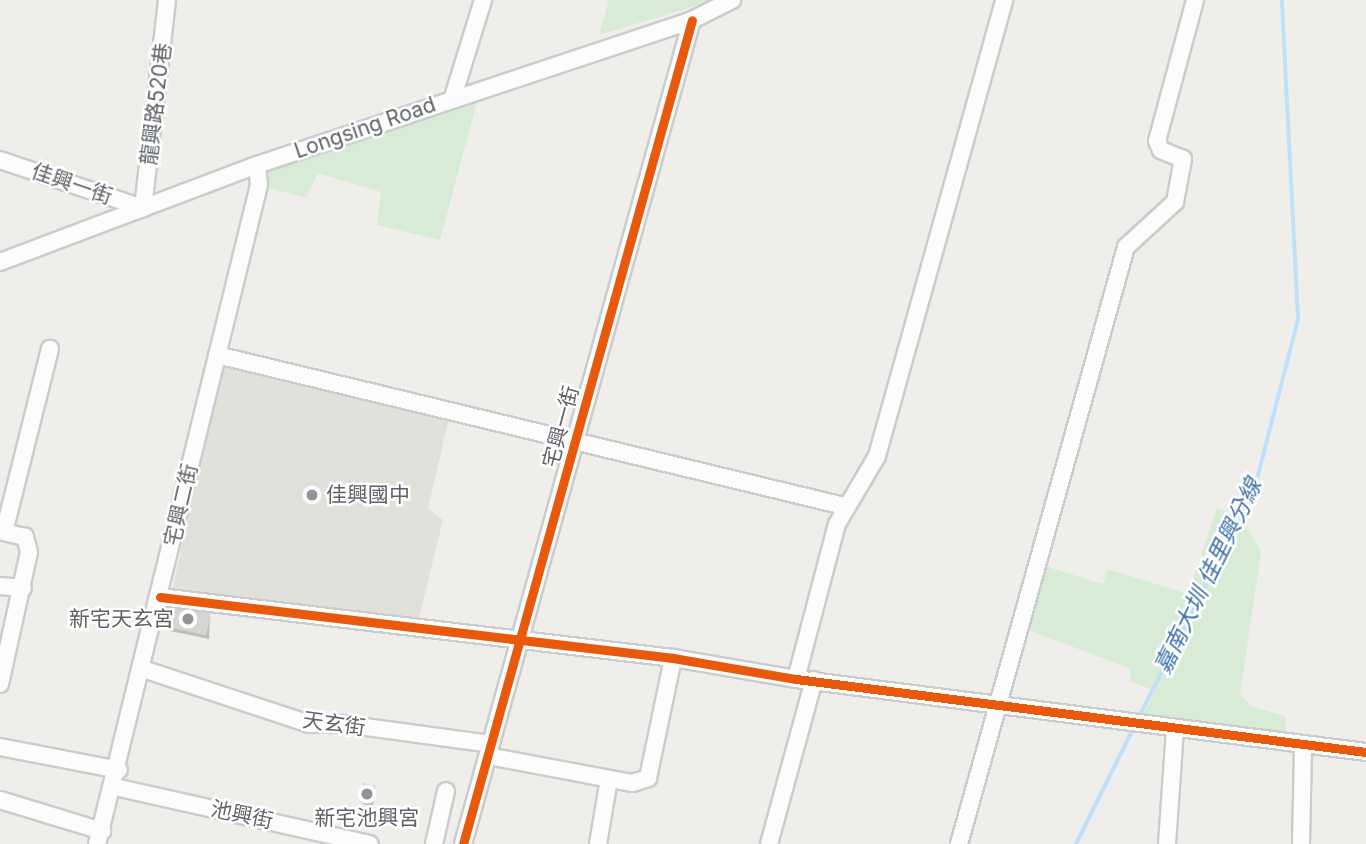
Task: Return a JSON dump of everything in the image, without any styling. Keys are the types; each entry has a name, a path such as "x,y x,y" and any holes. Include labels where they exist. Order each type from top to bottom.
{"street":[{"name":"龍興路520巷","path":"143,208 167,0"},
{"path":"453,97 483,0"},
{"name":"Longsing Road","path":"0,262 257,165 453,97 692,19 732,0"},
{"path":"796,679 844,506 877,456 1004,0"},
{"path":"959,844 1126,247 1175,202 1183,159 1161,150 1157,141 1195,0"},
{"name":"宅興一街","path":"463,844 692,19"},
{"name":"佳興一街","path":"0,160 143,208"},
{"name":"宅興二街","path":"99,838 115,787 216,355 259,185 257,165"},
{"path":"0,684 29,552 25,537 4,532 50,349"},
{"path":"216,355 844,506"},
{"path":"0,586 23,588"},
{"path":"160,597 673,658 796,679 1366,752"},
{"name":"天玄街","path":"143,669 309,724 343,724 489,750 632,783 648,778 673,658"},
{"path":"769,844 814,680"},
{"path":"1167,844 1175,729"},
{"path":"1301,844 1303,745"},
{"path":"0,747 119,770"},
{"path":"598,844 609,779"},
{"name":"池興街","path":"115,787 370,844"},
{"path":"434,844 446,791"},
{"path":"0,800 99,838"}],"shaded area":[{"name":"佳興國中","path":"221,364 449,418 428,508 443,520 419,618 172,592"}],"green space":[{"path":"609,0 714,0 599,35"},
{"path":"478,98 440,240 377,225 381,192 318,173 306,198 262,186 263,174"},
{"path":"1217,508 1242,517 1261,552 1240,694 1251,706 1285,716 1287,738 1141,720 1155,691 1130,681 1131,669 1021,627 1038,564 1103,584 1108,569 1188,594"}],"building":[{"name":"新宅天玄宮","path":"170,603 211,612 206,635 165,626"},
{"name":"新宅池興宮","path":"363,783 376,786 372,803 359,801"}],"waterway":[{"name":"嘉南大圳 佳里興分線","path":"1139,717 1255,487 1298,319 1282,0"},
{"name":"嘉南大圳 佳里興分線","path":"1076,844 1134,727"}],"cycle path":[{"path":"463,844 692,20"},
{"path":"160,597 673,658 796,679 1366,752"}],"place":[{"name":"佳興國中","path":"312,495"},
{"name":"新宅天玄宮","path":"188,619"},
{"name":"新宅池興宮","path":"367,794"}]}
